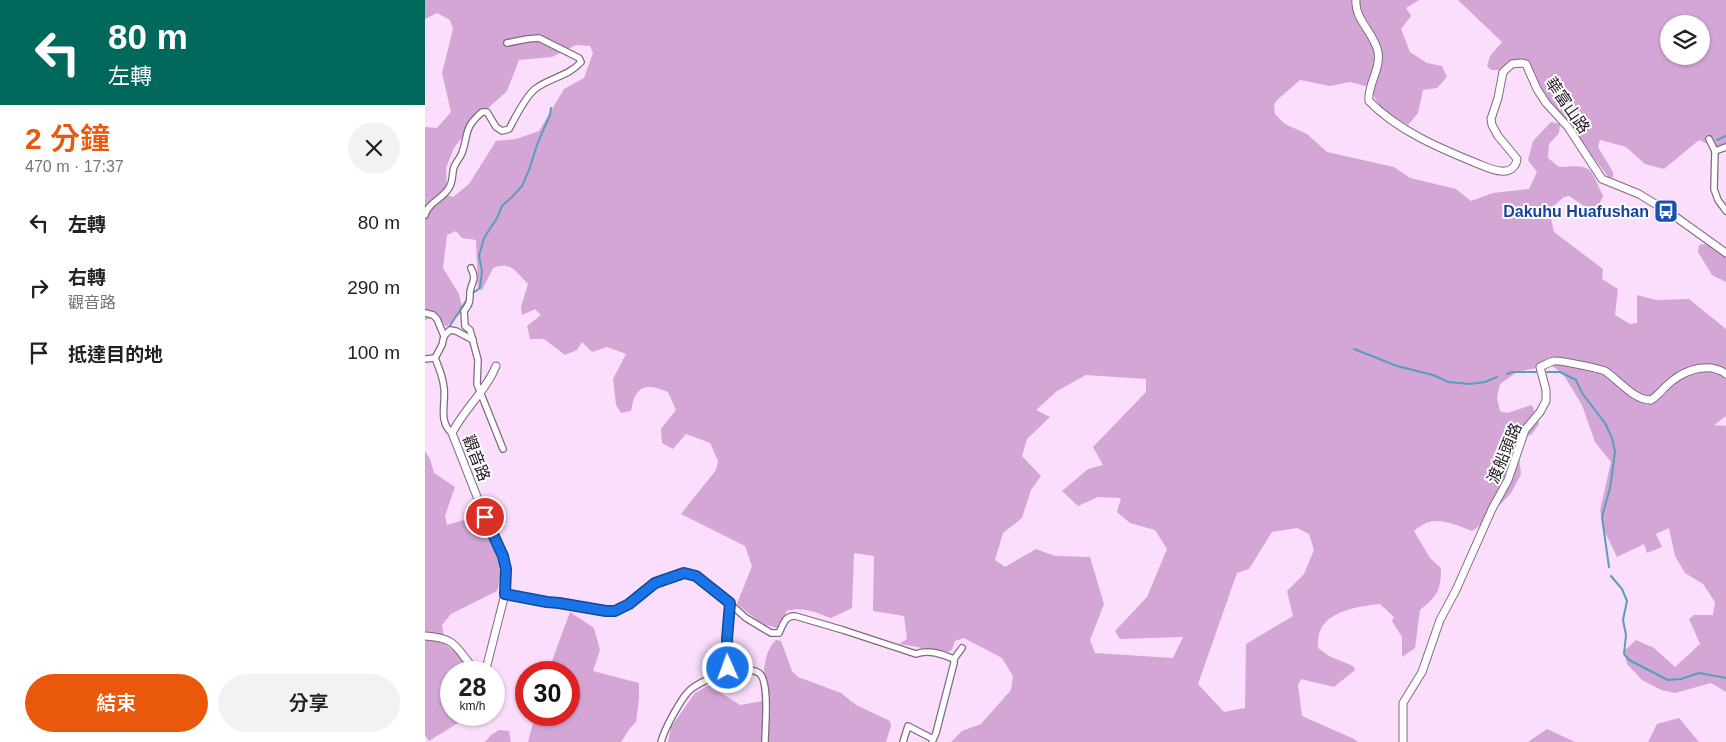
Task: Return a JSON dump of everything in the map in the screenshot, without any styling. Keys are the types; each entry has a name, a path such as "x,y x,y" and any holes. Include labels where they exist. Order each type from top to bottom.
{"street":[{"name":"華富山路","path":"1355,0 1357,10 1378,52 1378,65 1368,94 1369,102 1388,118 1455,154 1491,169 1502,172 1513,168 1517,159 1498,136 1491,120 1503,72 1513,64 1526,64 1537,89 1546,103 1568,127 1603,179 1639,194 1725,250"},
{"path":"425,215 430,204 445,195 451,184 454,168 462,154 466,132 482,112 487,112 496,127 502,131 509,128 532,91 577,67 581,62 579,58 539,38 507,43"},
{"path":"1709,140 1715,151 1714,190 1726,211"},
{"path":"1715,151 1726,147"},
{"path":"471,268 475,280 471,290 471,303 464,311 465,326 470,330 473,340 477,360 477,384 503,449"},
{"path":"425,313 433,315 437,319 444,336 443,345 435,358"},
{"path":"444,336 450,330 473,340"},
{"path":"425,359 435,358"},
{"path":"435,358 445,389 443,415 452,433"},
{"name":"渡船頭路","path":"1403,742 1403,703 1423,672 1441,620 1508,480 1525,430 1540,412 1546,401 1546,390 1540,367 1556,360 1603,370 1626,388 1647,400 1651,400 1672,381 1699,368 1712,367 1726,374"},
{"name":"觀音路","path":"425,636 447,639 455,644 475,670 481,672 486,670 505,594 506,569 503,556 485,517 452,433 457,423 493,374 496,366"},
{"path":"505,594 615,611 629,604 655,583 684,573 696,576 746,618 771,632 779,633 787,618 795,616 915,654 923,651 946,655 954,659"},
{"path":"728,668 727,639 730,603"},
{"path":"903,742 908,726 933,741 954,659 962,648"},
{"path":"661,742 663,732 689,691 728,668 758,672 763,678 765,686 765,742"}],"shaded area":[{"path":"425,0 1419,0 1406,8 1411,16 1401,29 1410,52 1427,63 1442,66 1447,77 1437,88 1423,90 1418,113 1408,125 1381,109 1369,87 1350,82 1330,86 1300,80 1277,100 1274,105 1275,114 1285,124 1307,134 1327,152 1394,167 1410,178 1456,189 1471,201 1493,193 1529,189 1537,172 1528,160 1533,141 1551,122 1560,124 1559,133 1549,144 1548,158 1559,167 1578,166 1589,170 1603,196 1599,205 1590,210 1569,196 1564,197 1549,210 1554,232 1603,269 1602,279 1618,289 1615,315 1630,324 1637,323 1637,295 1656,300 1689,299 1726,329 1726,416 1714,425 1726,426 1726,692 1711,683 1675,693 1661,690 1642,680 1627,664 1625,650 1636,640 1654,648 1675,667 1700,644 1689,619 1694,615 1713,615 1715,602 1703,584 1685,573 1675,556 1669,528 1656,534 1662,547 1647,553 1644,544 1617,557 1604,530 1600,510 1611,462 1595,442 1582,405 1563,374 1551,365 1517,372 1500,384 1497,398 1500,411 1507,413 1532,405 1539,424 1531,435 1524,437 1518,449 1521,474 1511,493 1483,523 1472,531 1442,521 1435,521 1428,522 1414,531 1430,558 1441,568 1437,592 1420,610 1415,648 1402,657 1402,637 1392,621 1394,617 1380,604 1339,613 1331,617 1321,629 1318,648 1329,656 1353,666 1355,670 1334,687 1301,679 1298,685 1302,716 1358,742 951,742 962,731 981,724 1011,690 1013,676 1002,658 964,638 955,641 952,650 947,652 899,644 907,639 904,616 873,611 874,556 854,553 852,608 831,618 803,609 786,611 784,630 762,624 737,604 752,566 745,546 681,514 716,470 718,461 710,443 686,434 673,449 662,443 661,429 676,410 668,392 653,387 642,388 635,396 631,411 621,413 616,405 613,379 626,354 607,347 592,352 582,342 577,350 565,355 544,339 530,339 527,326 541,315 535,309 522,315 521,307 528,284 513,269 499,266 493,268 482,290 478,288 476,240 462,238 456,231 447,235 443,268 459,294 463,311 446,327 438,316 425,320 425,127 437,128 451,112 442,73 453,29 450,20 437,13 425,19","holes":["576,45 590,46 593,53 584,78 564,89 539,131 516,139 496,141 469,184 453,197 447,195 446,168 454,148 476,119 507,91 519,60 552,57","1086,375 1146,379 1146,392 1093,447 1103,465 1088,469 1062,491 1078,506 1098,497 1121,498 1117,512 1130,523 1155,530 1167,549 1147,597 1115,631 1120,639 1183,637 1173,658 1095,653 1090,640 1104,604 1090,557 1055,556 1036,549 1005,567 995,560 1003,533 1022,518 1031,490 1041,476 1022,456 1027,439 1050,417 1036,410 1057,391","1297,528 1309,534 1314,550 1304,574 1287,591 1293,616 1246,644 1245,708 1224,712 1198,684 1237,573 1249,569 1272,532"]},
{"path":"1458,0 1726,0 1726,150 1717,152 1710,145 1699,140 1664,169 1645,164 1626,147 1600,140 1598,147 1613,172 1613,177 1609,178 1561,114 1543,99 1533,69 1526,62 1501,70 1491,70 1487,66 1490,56 1502,42"},
{"path":"1705,244 1726,254 1726,282 1712,275 1698,252 1699,245"},
{"path":"425,451 430,459 434,473 455,487 445,516 447,525 477,516 484,520 497,555 500,573 497,591 451,614 442,625 445,645 470,661 440,661 440,726 453,726 429,741 425,735"},
{"path":"570,612 594,628 600,650 593,671 639,683 636,722 621,742 528,742 532,726 580,726 580,661 552,661"},
{"path":"776,640 781,641 792,671 798,677 841,693 856,705 890,721 891,726 886,742 668,742 671,727 695,693 709,685 740,705 763,701 766,660 771,646"},
{"path":"1679,718 1699,742 1648,742 1657,724"},
{"path":"1547,729 1575,742 1528,742"},
{"path":"499,730 509,731 511,742 485,742 491,735"}],"waterway":[{"path":"473,293 480,288 482,271 479,256 484,238 497,218 502,206 522,186 550,115 551,108"},
{"path":"1717,140 1726,136"},
{"path":"449,327 468,298"},
{"path":"1354,349 1397,366 1433,375 1448,382 1470,384 1485,382 1497,377"},
{"path":"1507,374 1513,372 1536,372"},
{"path":"1547,372 1560,372 1576,380 1582,393 1605,423 1612,438 1615,452 1610,488 1602,517 1609,567"},
{"path":"1611,576 1622,589 1627,601 1623,620 1626,635 1624,654 1629,660 1668,680 1681,679 1699,673 1726,678"}],"place":[{"name":"Dakuhu Huafushan","path":"1666,211"}],"route":[{"path":"485,517 503,556 506,569 505,594 615,611 629,604 655,583 684,573 691,573 696,576 730,603 727,639 728,668"}]}
